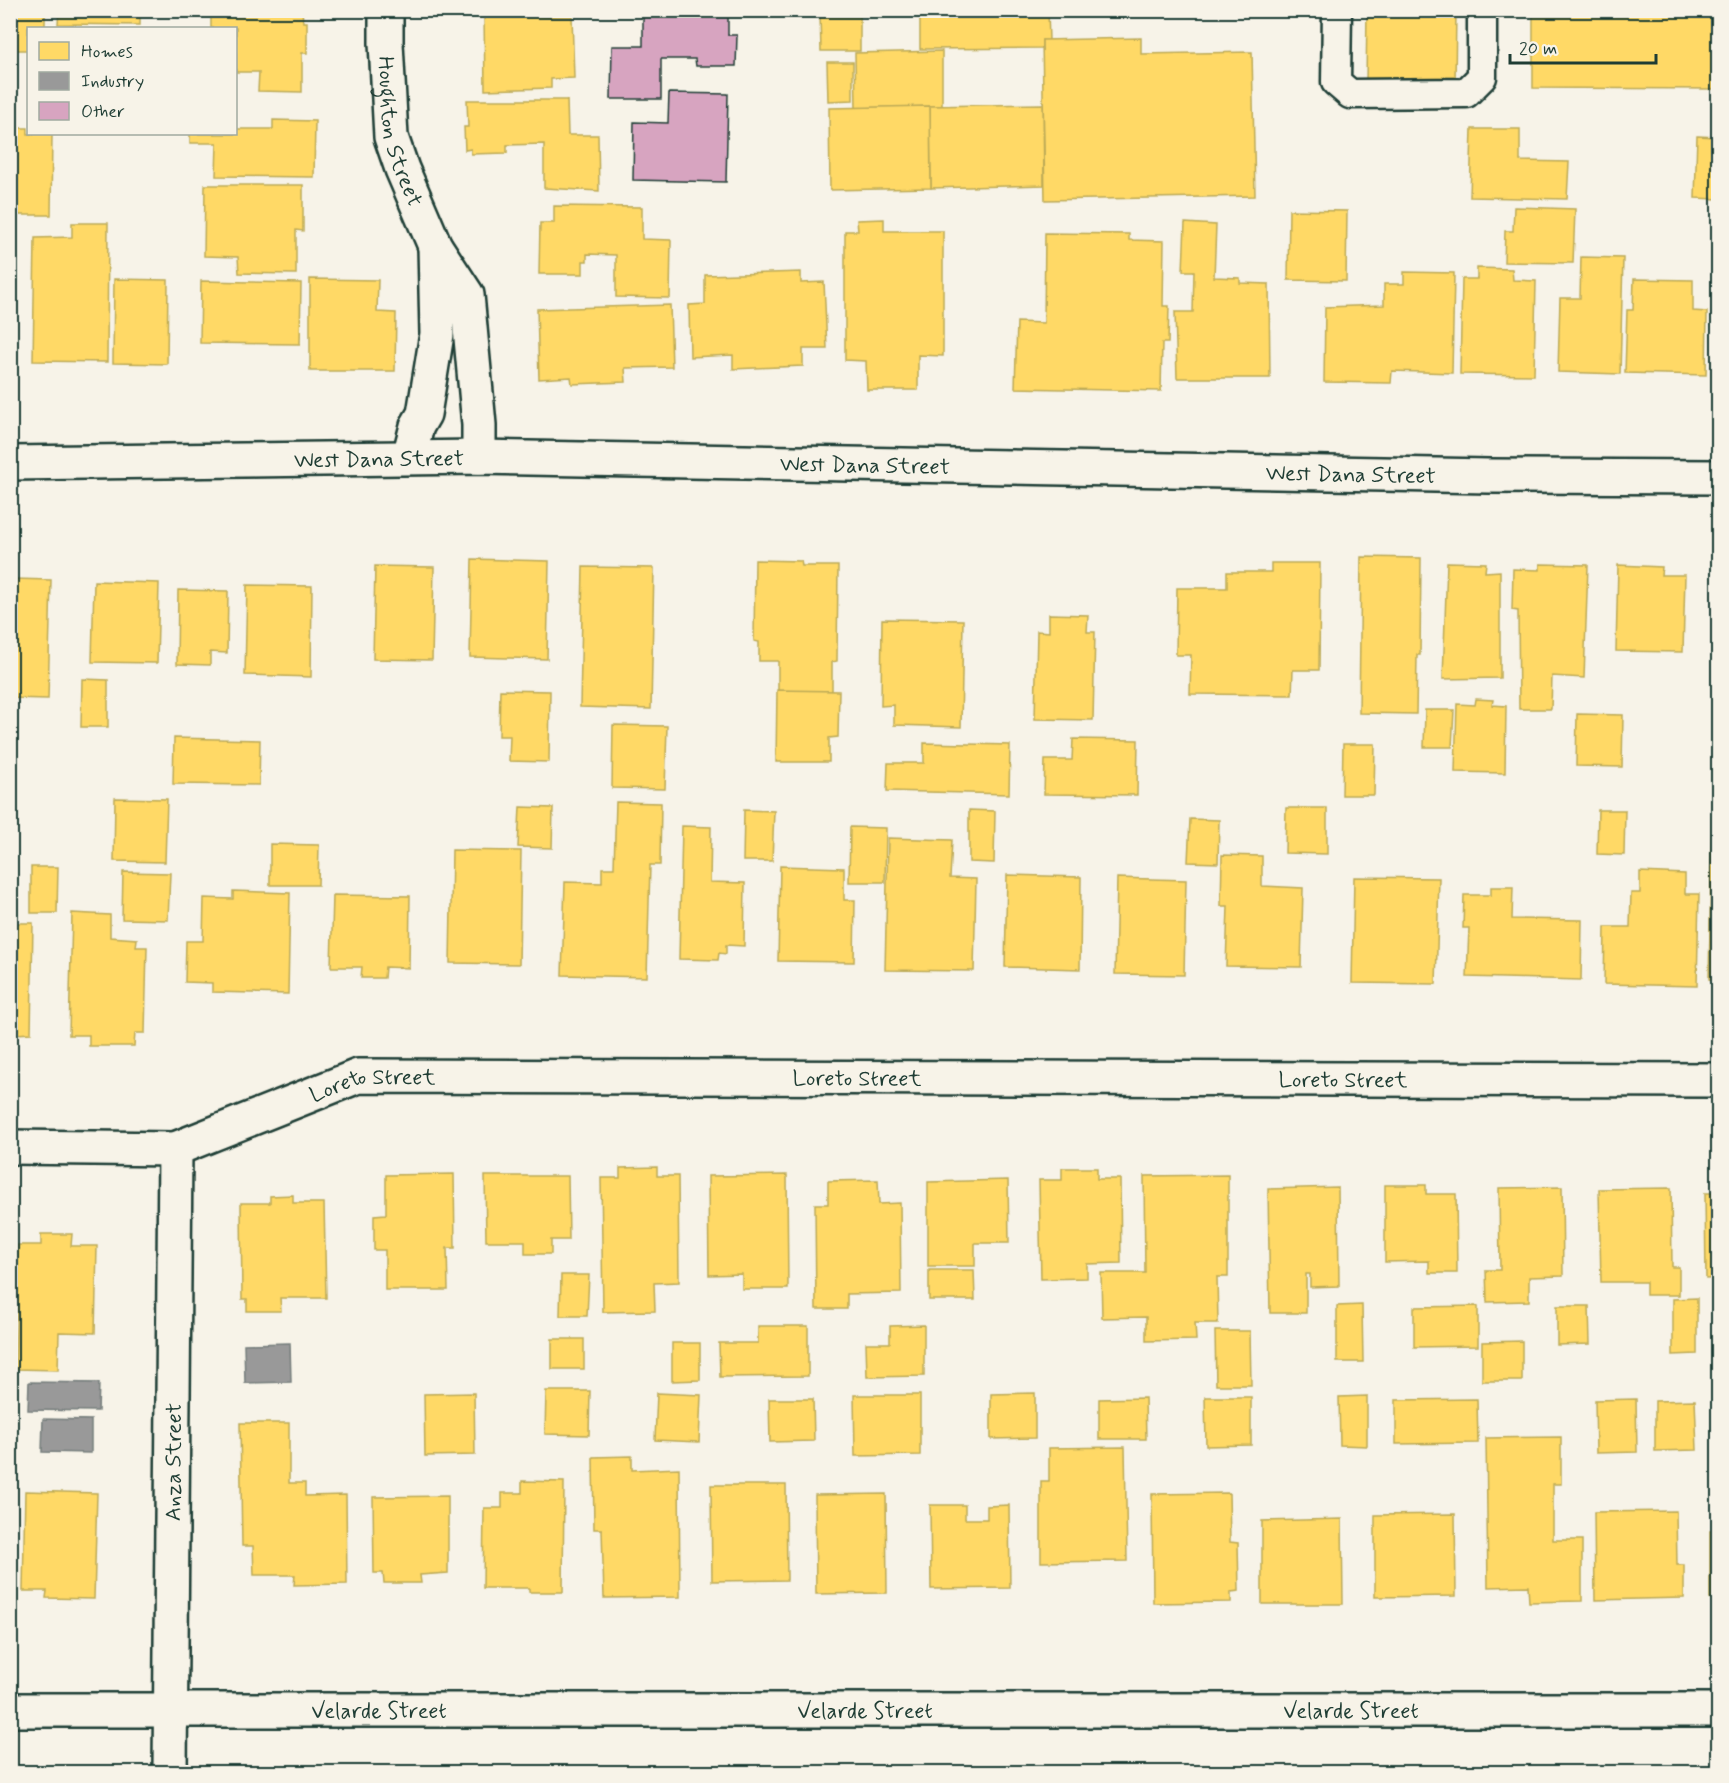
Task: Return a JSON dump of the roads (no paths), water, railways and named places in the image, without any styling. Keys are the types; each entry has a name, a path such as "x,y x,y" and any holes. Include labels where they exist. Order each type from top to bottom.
{"street":[{"name":"Houghton Street","path":"386,10 392,137 402,169 435,246 467,296 479,425 479,457"},
{"name":"Houghton Street","path":"409,458 417,426 424,414 437,334 435,246"},
{"name":"West Dana Street","path":"10,463 479,457 1477,476 1719,477"},
{"name":"Loreto Street","path":"10,1147 175,1149 358,1076 1719,1080"},
{"name":"Anza Street","path":"171,1773 175,1149"},
{"name":"Velarde Street","path":"10,1710 1719,1710"}],"lane":[{"path":"1337,10 1336,82 1350,94 1466,93 1482,77 1482,10"}]}
